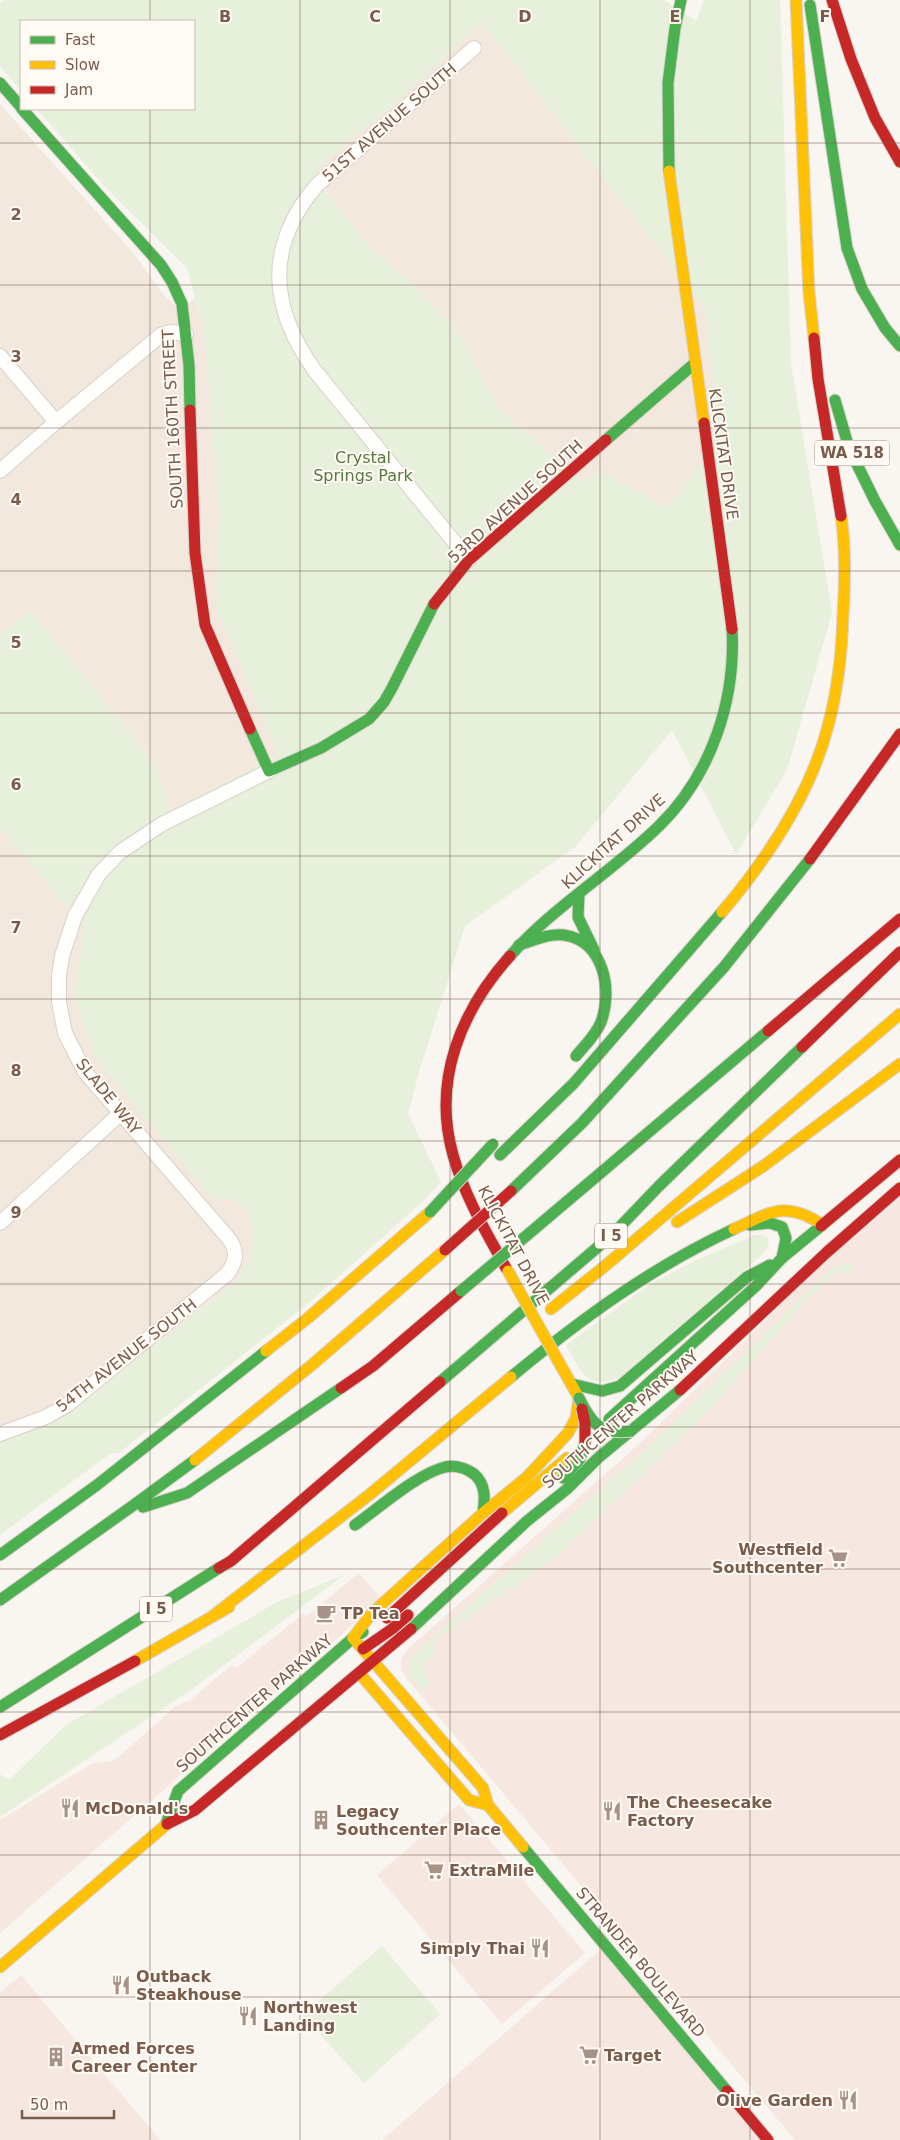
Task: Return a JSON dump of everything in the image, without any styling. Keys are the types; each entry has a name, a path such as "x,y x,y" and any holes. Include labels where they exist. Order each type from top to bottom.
{"main road":[{"name":"KLICKITAT DRIVE","path":"631,1431 618,1433 597,1428 589,1417 483,1228 453,1155 447,1108 452,1061 463,1023 483,987 496,969 519,945 665,820 678,804 707,758 726,705 732,668 732,626 672,203 667,139 670,67 681,0"},
{"name":"WA 518","path":"796,0 809,293 830,386 849,448 900,546"},
{"path":"810,0 847,248 862,289 885,328 900,346"},
{"path":"832,0 851,59 875,118 900,162"},
{"name":"SOUTH 160TH STREET","path":"0,83 20,106"},
{"name":"SOUTH 160TH STREET","path":"24,110 169,276 182,304 189,365 194,552 205,625 269,771"},
{"path":"0,1555 98,1485 308,1318 430,1212 472,1182 574,1082 700,940 746,884 782,829 812,773 825,736 841,662 845,584 843,528 818,379 809,293"},
{"name":"53RD AVENUE SOUTH","path":"269,771 321,748 370,719 384,702 392,688 434,604 469,560 695,363"},
{"path":"0,1600 124,1514 214,1445 356,1329 511,1191 582,1123 724,967 801,872 900,734"},
{"path":"571,1061 596,1033 605,1010 606,983 604,970 578,922 576,904 579,894"},
{"path":"124,1514 187,1493 373,1366 900,919"},
{"path":"519,945 549,936 567,936 584,942 596,954"},
{"name":"I 5","path":"0,1707 231,1560 304,1499 613,1234 659,1186 900,952"},
{"name":"I 5","path":"527,1328 605,1266 900,1014"},
{"path":"815,1128 900,1060"},
{"path":"605,1266 762,1167 900,1064"},
{"path":"430,1212 497,1141"},
{"name":"SOUTHCENTER PARKWAY","path":"610,1419 756,1286 782,1258 900,1160"},
{"name":"SOUTHCENTER PARKWAY","path":"0,1967 166,1824 195,1810 360,1674 527,1521 682,1388 826,1253 900,1188"},
{"path":"214,1615 384,1482 576,1323 674,1257 702,1242 743,1226 768,1213 790,1210 800,1212 823,1225"},
{"path":"572,1384 599,1392 612,1390 620,1386 747,1277 782,1258 788,1236 780,1226 768,1222 743,1226"},
{"name":"I 5","path":"304,1499 458,1382"},
{"path":"579,1398 585,1423 587,1470"},
{"path":"353,1638 372,1613 483,1512 527,1477 568,1433 576,1418 579,1398"},
{"path":"429,1596 567,1474 580,1459 585,1443"},
{"name":"SOUTHCENTER PARKWAY","path":"360,1674 363,1649 382,1622 507,1508 567,1458"},
{"path":"344,1532 443,1467 455,1466 467,1470 478,1478 485,1493 483,1512"},
{"path":"0,1735 85,1690 297,1566"},
{"path":"363,1649 392,1629 414,1609"},
{"name":"SOUTHCENTER PARKWAY","path":"166,1824 178,1791 353,1638 382,1622"},
{"name":"STRANDER BOULEVARD","path":"353,1638 483,1788 488,1805 768,2140"},
{"name":"STRANDER BOULEVARD","path":"360,1674 469,1800 488,1805"},
{"path":"248,1743 265,1727 261,1718"},
{"path":"225,1785 239,1760"}],"street":[{"name":"51ST AVENUE SOUTH","path":"469,560 299,349 288,325 282,305 280,285 281,258 290,226 306,198 317,185 474,48"},
{"path":"0,471 161,335 171,332 186,334"},
{"path":"0,356 56,422"},
{"name":"SLADE WAY","path":"236,1257 235,1248 230,1240 85,1072 65,1033 59,1002 59,976 62,956 75,916 99,874 120,852 162,824 269,771"},
{"path":"0,1222 121,1113"},
{"name":"54TH AVENUE SOUTH","path":"0,1434 46,1417 67,1405 227,1274 234,1265 236,1257"}],"shaded area":[{"path":"481,22 706,309 718,442 668,508 598,471 582,482 500,410 455,329 420,292 373,250 337,208 313,172 359,131 379,118"},
{"path":"0,104 135,255 162,293 180,311 195,298 205,333 219,511 216,607 278,754 170,810 155,764 30,609 0,635"},
{"path":"0,828 84,927 75,998 221,1199 234,1200 248,1212 253,1231 251,1257 236,1281 78,1407 56,1420 0,1442"},
{"name":"Westfield Southcenter","path":"900,1198 900,2140 795,2140 407,1679 401,1669 401,1659 407,1650 639,1444 823,1264"},
{"path":"359,1573 382,1599 0,1933 0,1820 91,1764 115,1760 176,1706 190,1700 232,1665 236,1668 303,1614 308,1615"},
{"path":"459,1804 585,1953 502,2024 377,1875"},
{"path":"606,1945 771,2140 382,2140"},
{"path":"21,1975 160,2140 0,2140 0,1993"}],"green space":[{"name":"Crystal Springs Park","path":"4,0 664,0 696,21 704,0 780,0 791,363 832,613 787,770 736,854 672,730 575,847 465,926 419,1072 408,1114 441,1182 419,1205 305,1306 119,1453 111,1453 0,1535 0,1442 56,1420 78,1407 236,1281 251,1257 253,1231 248,1212 234,1200 211,1197 96,1059 75,998 84,927 0,828 0,635 30,609 155,764 170,810 278,754 216,607 219,511 205,333 187,268 105,187 38,110 195,110 195,20 20,20 20,90 0,66 0,3","holes":["481,22 706,309 718,441 668,507 598,471 582,482 500,410 455,329 420,292 373,250 326,193 314,172 359,131 379,118"]},
{"path":"755,1235 762,1235 768,1238 769,1245 763,1254 620,1377 600,1382 592,1380 580,1370 566,1345 649,1285 694,1261"},
{"path":"851,1262 855,1267 845,1276 839,1270 801,1306 713,1406 556,1558 432,1642 436,1651 424,1667 430,1684 422,1690 410,1676 409,1659 413,1655 644,1451 833,1267"},
{"path":"344,1575 195,1687 0,1817 0,1774 9,1780 66,1725 279,1601"},
{"path":"382,1946 440,2014 364,2083 303,2015"}],"traffic: fast":[{"path":"669,171 668,83 675,28 681,0"},
{"path":"810,5 847,248 862,289 885,328 900,346"},
{"path":"0,83 20,106"},
{"path":"23,110 161,265 172,282 182,304 189,365 190,410"},
{"path":"606,440 695,363"},
{"path":"835,400 849,448 875,501 900,545"},
{"path":"250,729 269,771 321,748 369,719 384,702 392,688 434,604"},
{"path":"510,956 545,921 641,843 677,806 693,784 706,760 724,710 730,683 732,629"},
{"path":"511,1191 582,1123 724,967 810,859"},
{"path":"579,894 578,917 594,950"},
{"path":"500,1155 574,1083 722,912"},
{"path":"519,945 547,936 564,935 578,939 596,957 602,969 605,982 606,996 604,1009 601,1022 596,1031 576,1056"},
{"path":"545,1220 768,1031"},
{"path":"440,1382 613,1234 659,1186 802,1047"},
{"path":"430,1212 493,1144"},
{"path":"461,1291 545,1220"},
{"path":"750,1225 770,1223 782,1227 786,1238 782,1258"},
{"path":"609,1419 756,1286 782,1258 821,1226"},
{"path":"511,1377 564,1335 646,1277 674,1260 734,1229"},
{"path":"572,1384 602,1391 620,1386 747,1277 770,1265"},
{"path":"0,1555 97,1485 266,1351"},
{"path":"143,1507 187,1493 341,1388"},
{"path":"411,1629 527,1521 567,1489 598,1458 680,1390"},
{"path":"579,1398 588,1415 598,1426 612,1431 631,1431"},
{"path":"563,1478 580,1459 585,1443"},
{"path":"0,1600 195,1460"},
{"path":"355,1525 398,1492 422,1477 449,1466 471,1472 481,1482 484,1492 483,1513"},
{"path":"0,1707 219,1568"},
{"path":"166,1824 178,1791 353,1638 363,1632"},
{"path":"523,1847 727,2091"}],"traffic: slow":[{"path":"796,0 809,293 814,338"},
{"path":"669,171 704,423"},
{"path":"722,912 755,870 799,801 820,751 828,726 837,684 842,642 845,565 841,516"},
{"path":"551,1309 605,1266 900,1014"},
{"path":"677,1222 762,1167 900,1064"},
{"path":"734,1229 778,1211 798,1213 810,1217 823,1225"},
{"path":"266,1351 308,1318 430,1212"},
{"path":"195,1460 313,1364 445,1250"},
{"path":"508,1271 561,1366"},
{"path":"353,1638 372,1613 483,1513 527,1477 568,1433 576,1418 579,1398 561,1366"},
{"path":"214,1615 369,1495 511,1377"},
{"path":"502,1513 567,1458"},
{"path":"135,1661 229,1607"},
{"path":"353,1638 483,1788 488,1805 523,1847"},
{"path":"360,1674 469,1800 488,1805"},
{"path":"0,1967 167,1824"}],"traffic: jam":[{"path":"832,0 851,59 875,118 900,162"},
{"path":"814,338 818,379 841,516"},
{"path":"190,410 195,553 205,625 250,729"},
{"path":"704,423 732,629"},
{"path":"434,604 469,560 606,440"},
{"path":"810,859 900,734"},
{"path":"768,1031 900,919"},
{"path":"802,1047 900,952"},
{"path":"506,1268 476,1213 463,1184 453,1155 447,1127 446,1100 455,1048 465,1023 477,1000 510,956"},
{"path":"821,1226 900,1160"},
{"path":"680,1390 826,1253 900,1188"},
{"path":"445,1250 511,1191"},
{"path":"341,1388 373,1366 461,1291"},
{"path":"219,1568 231,1561 440,1382"},
{"path":"582,1409 585,1423 585,1443"},
{"path":"387,1618 502,1513"},
{"path":"363,1649 392,1629 408,1615"},
{"path":"167,1824 195,1810 411,1629"},
{"path":"0,1735 135,1661"},
{"path":"727,2091 768,2140"}],"place":[{"name":"Westfield Southcenter","path":"838,1558"},
{"name":"TP Tea","path":"326,1613"},
{"name":"McDonald's","path":"70,1808"},
{"name":"The Cheesecake Factory","path":"612,1811"},
{"name":"Legacy Southcenter Place","path":"321,1820"},
{"name":"ExtraMile","path":"434,1870"},
{"name":"Simply Thai","path":"540,1948"},
{"name":"Outback Steakhouse","path":"121,1985"},
{"name":"Northwest Landing","path":"248,2016"},
{"name":"Target","path":"589,2055"},
{"name":"Armed Forces Career Center","path":"56,2057"},
{"name":"Olive Garden","path":"848,2100"}]}
